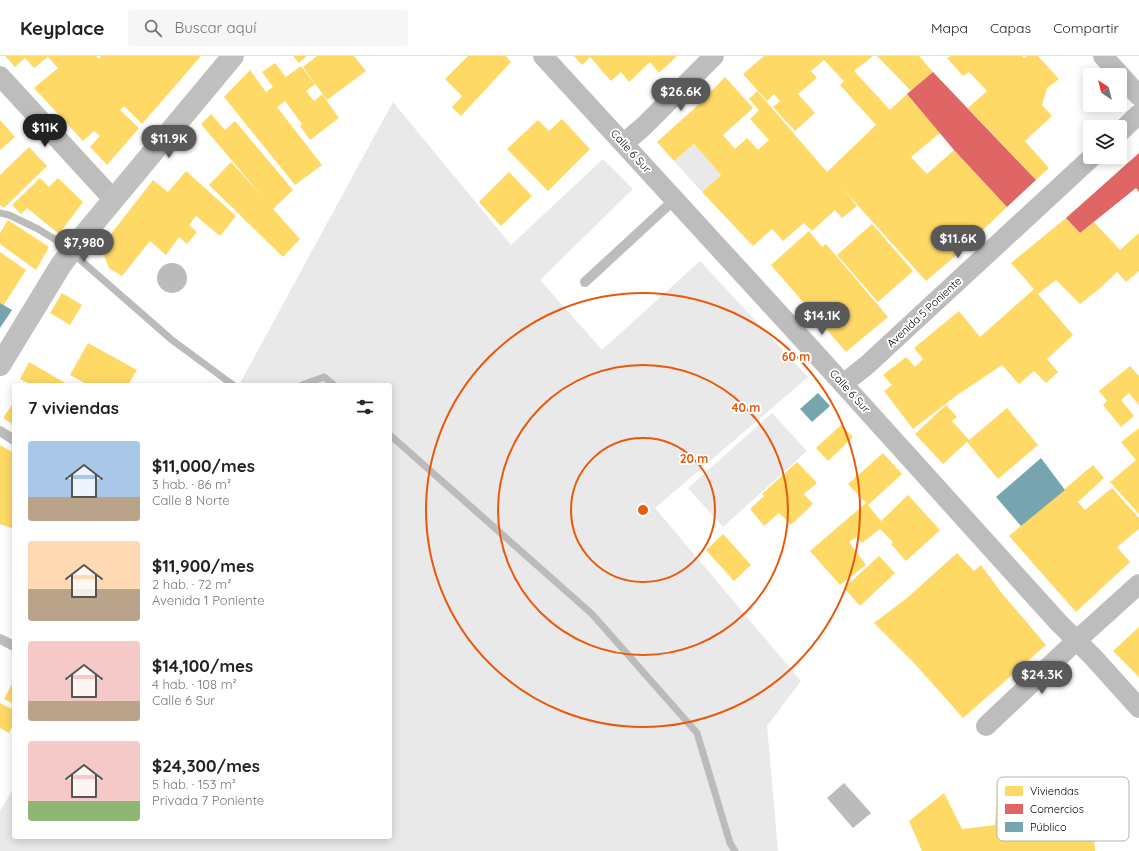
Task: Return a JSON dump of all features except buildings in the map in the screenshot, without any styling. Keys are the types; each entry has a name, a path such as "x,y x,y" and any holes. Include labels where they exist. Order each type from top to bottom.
{"street":[{"path":"0,365 61,265 79,241 232,56"},
{"name":"Calle 6 Sur","path":"543,56 844,384 1053,616 1139,708"},
{"path":"624,143 643,127 714,56"},
{"path":"1103,56 1139,96"},
{"path":"0,76 113,199"},
{"path":"1127,125 1139,114"},
{"name":"Avenida 5 Poniente","path":"844,384 867,365 1084,164"},
{"path":"986,726 1139,584"}],"lane":[{"path":"585,282 675,199"},
{"path":"0,431 12,439"},
{"path":"0,639 12,645"}],"shaded area":[{"path":"393,102 511,245 603,159 633,189 540,280 602,350 700,261 808,377 655,508 801,681 767,726 778,851 0,851 0,811 12,791 12,839 392,839 392,383 240,383"},
{"path":"694,144 721,175 702,192 674,161"},
{"path":"172,263 183,267 187,278 183,289 172,293 161,289 157,278 161,267"},
{"path":"772,413 807,451 723,527 688,488"},
{"path":"844,783 871,813 853,828 827,798"}],"waterway":[{"path":"0,213 9,215 38,229 61,243 172,340 230,383"},
{"path":"308,383 324,377 332,383"},
{"path":"392,437 592,614 697,733 730,843 735,851"}]}
